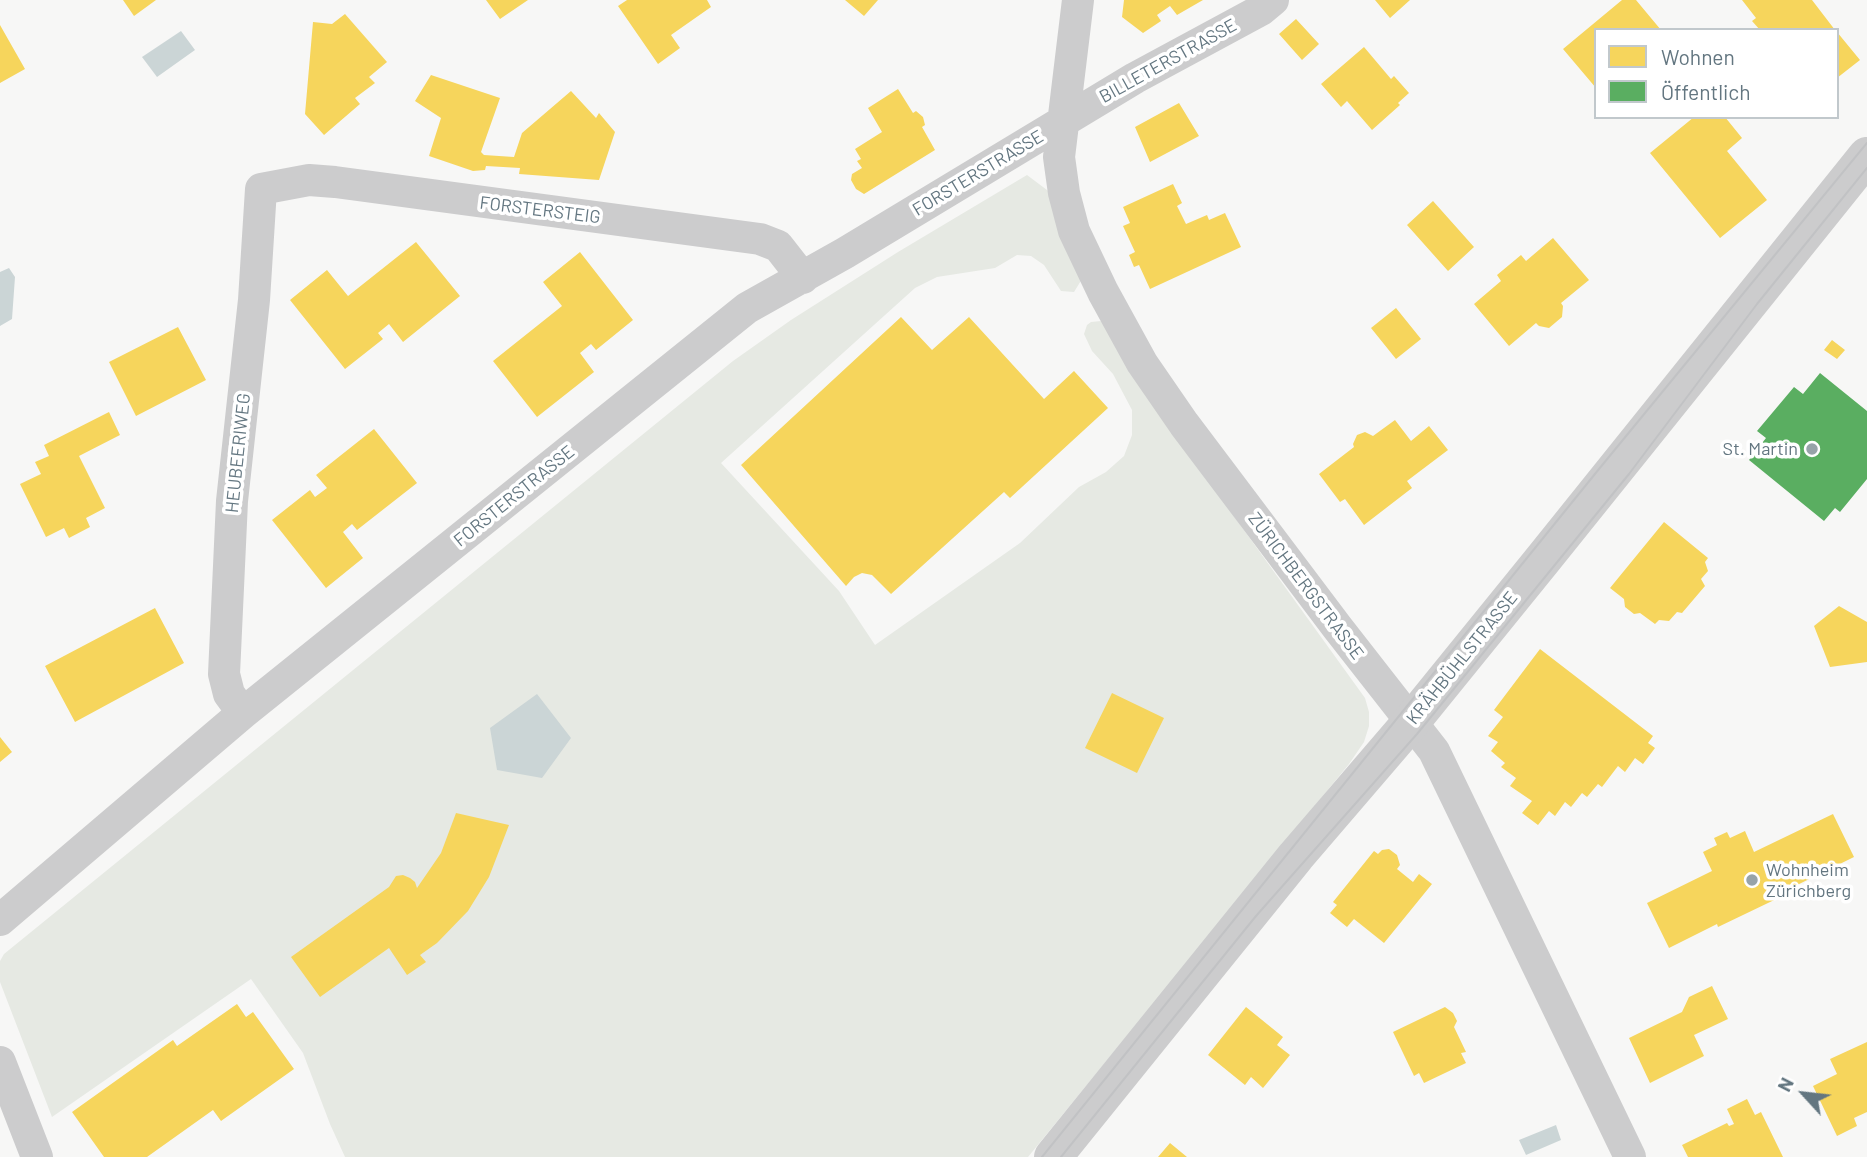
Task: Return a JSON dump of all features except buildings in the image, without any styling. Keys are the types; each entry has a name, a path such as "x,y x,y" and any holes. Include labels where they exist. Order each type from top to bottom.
{"street":[{"name":"ZÜRICHBERGSTRASSE","path":"1078,0 1059,158 1061,179 1074,231 1103,292 1142,362 1192,435 1434,751 1630,1157"},
{"name":"BILLETERSTRASSE","path":"1062,122 1273,0"},
{"name":"FORSTERSTRASSE","path":"0,920 243,713 747,308 803,278 1062,122"},
{"name":"KRÄHBÜHLSTRASSE","path":"1053,1157 1296,856 1410,722 1867,156"},
{"name":"FORSTERSTEIG","path":"261,189 309,180 335,182 760,239 778,246 803,278"},
{"name":"HEUBEERIWEG","path":"243,713 229,694 224,674 232,501 254,300 261,189"},
{"path":"0,1062 37,1157"}],"shaded area":[{"path":"181,31 195,50 157,77 142,57"},
{"path":"1027,175 1051,193 1082,279 1074,292 1061,291 1044,265 1031,256 1017,255 995,268 937,277 915,288 721,463 839,591 875,645 1020,543 1079,487 1106,472 1124,456 1132,435 1132,410 1113,374 1092,351 1084,334 1087,325 1101,321 1192,458 1365,698 1369,712 1369,726 1364,742 1349,764 1028,1157 345,1157 303,1053 251,979 52,1117 0,982 0,961 4,954 733,361 791,320 898,252"},
{"path":"9,268 15,277 12,319 0,326 0,272"},
{"path":"537,694 571,738 542,778 497,770 490,728"},
{"path":"1556,1125 1561,1140 1526,1155 1519,1140"}],"tram line":[{"path":"1042,1157 1599,469 1867,143"},
{"path":"1061,1157 1256,916 1417,734 1629,474 1757,304 1867,168"}],"place":[{"name":"St. Martin","path":"1812,449"},
{"name":"Wohnheim Zürichberg","path":"1752,880"}]}
